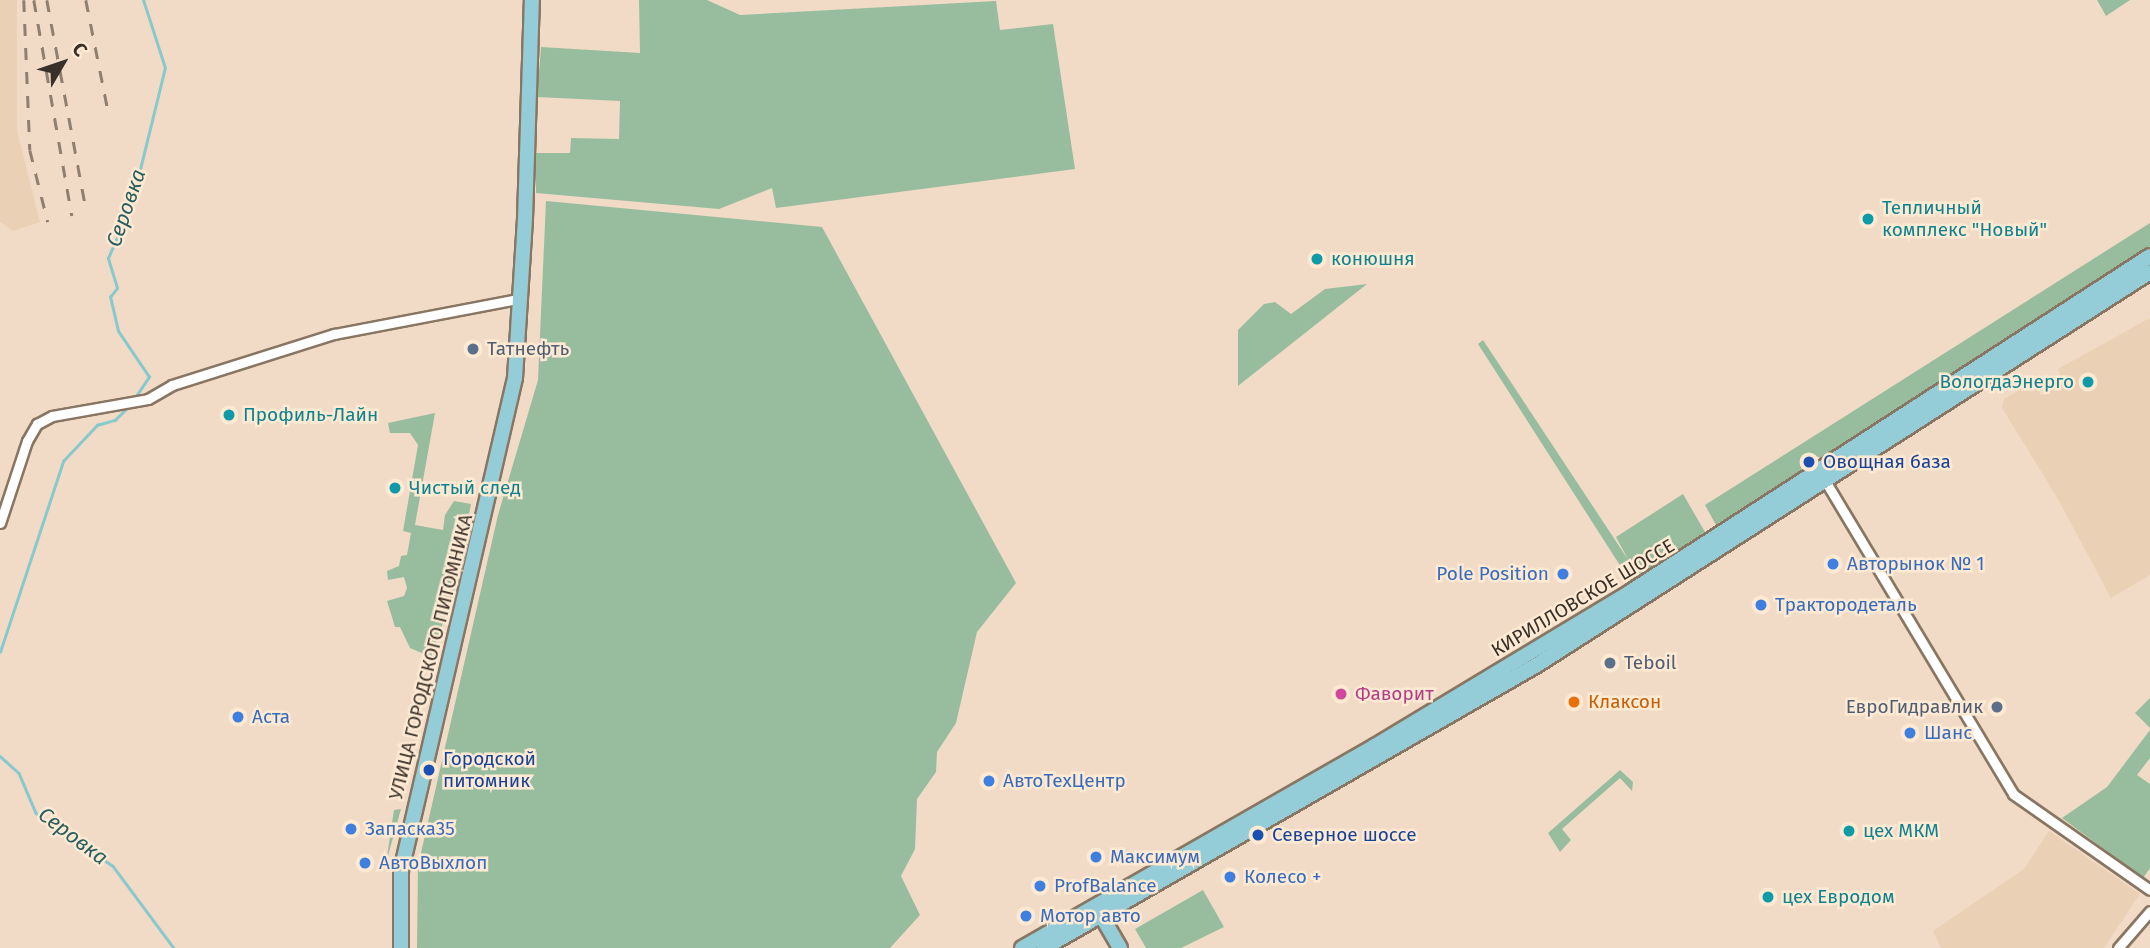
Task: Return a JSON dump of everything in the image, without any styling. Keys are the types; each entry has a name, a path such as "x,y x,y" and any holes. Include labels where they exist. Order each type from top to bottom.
{"main road":[{"name":"УЛИЦА ГОРОДСКОГО ПИТОМНИКА","path":"401,948 401,871 496,470 515,378 522,298 531,0"},
{"name":"КИРИЛЛОВСКОЕ ШОССЕ","path":"1022,948 1099,911 1525,672 1822,477 2150,256"},
{"name":"КИРИЛЛОВСКОЕ ШОССЕ","path":"1822,477 2150,272"},
{"name":"КИРИЛЛОВСКОЕ ШОССЕ","path":"1044,948 1099,911"},
{"path":"1099,911 1120,948"}],"street":[{"path":"0,523 27,441 37,424 52,416 148,399 172,385 334,334 522,298"},
{"path":"1822,477 2013,794 2150,890"},
{"path":"2118,948 2150,911"}],"shaded area":[{"path":"0,0 17,0 17,130 40,222 13,231 0,222"},
{"name":"ВологдаЭнерго","path":"2150,318 2150,575 2111,598 2058,499 2002,408 2004,399 2034,382 2041,395 2063,382 2058,369"},
{"path":"2049,831 2140,894 2104,948 1941,948 1933,931 2024,869"}],"green space":[{"path":"639,0 707,0 740,15 996,1 1000,30 1053,24 1075,169 776,208 772,188 719,209 536,193 536,153 570,153 571,138 619,139 620,101 537,97 541,47 640,53"},
{"path":"2097,0 2130,0 2106,16"},
{"path":"546,201 822,227 1016,583 977,632 956,723 937,752 936,772 917,799 915,849 901,876 920,915 890,948 417,948 418,866 498,515 538,380"},
{"path":"2150,223 2150,246 1821,458 1808,453 1800,459 1802,470 1716,525 1705,505"},
{"path":"1367,284 1238,386 1238,330 1264,304 1275,302 1291,314 1325,289"},
{"path":"1483,340 1629,561 1616,537 1683,494 1705,532 1630,581 1478,344"},
{"path":"435,413 415,525 443,530 445,515 454,501 471,504 454,592 431,657 410,648 400,627 395,627 387,601 404,596 407,588 404,577 388,580 387,571 399,566 401,556 407,555 411,533 403,531 418,445 410,433 390,433 388,423"},
{"path":"2150,698 2150,728 2135,713"},
{"path":"2150,730 2150,758 2137,775 2150,784 2150,868 2143,878 2062,818 2107,787"},
{"path":"1620,770 1633,782 1632,791 1620,778 1562,829 1571,840 1560,852 1548,833"},
{"path":"401,809 386,863 394,810"},
{"path":"1203,890 1224,927 1181,948 1146,948 1135,929"}],"waterway":[{"name":"Серовка","path":"134,399 149,377 118,331 110,297 117,288 108,258 131,206 165,68 143,0"},
{"name":"Серовка","path":"0,652 63,461 97,425 115,420 131,404"},
{"name":"Серовка","path":"0,756 19,773 36,813 113,866 174,948"}],"railway":[{"path":"24,0 30,150 48,222"},
{"path":"34,0 72,216"},
{"path":"47,0 85,204"},
{"path":"86,0 109,115"}],"place":[{"name":"Тепличный комплекс \"Новый\"","path":"1868,219"},
{"name":"конюшня","path":"1317,259"},
{"name":"Татнефть","path":"473,349"},
{"name":"ВологдаЭнерго","path":"2088,382"},
{"name":"Профиль-Лайн","path":"229,415"},
{"name":"Овощная база","path":"1809,462"},
{"name":"Чистый след","path":"395,488"},
{"name":"Авторынок № 1","path":"1833,564"},
{"name":"Pole Position","path":"1563,574"},
{"name":"Трактородеталь","path":"1761,605"},
{"name":"Teboil","path":"1610,663"},
{"name":"Фаворит","path":"1341,694"},
{"name":"Клаксон","path":"1574,702"},
{"name":"ЕвроГидравлик","path":"1997,707"},
{"name":"Аста","path":"238,717"},
{"name":"Шанс","path":"1910,733"},
{"name":"Городской питомник","path":"429,770"},
{"name":"АвтоТехЦентр","path":"989,781"},
{"name":"Запаска35","path":"351,829"},
{"name":"цех МКМ","path":"1849,831"},
{"name":"Северное шоссе","path":"1258,835"},
{"name":"Максимум","path":"1096,857"},
{"name":"АвтоВыхлоп","path":"365,863"},
{"name":"Колесо +","path":"1230,877"},
{"name":"ProfBalance","path":"1040,886"},
{"name":"цех Евродом","path":"1768,897"},
{"name":"Мотор авто","path":"1026,916"}]}
